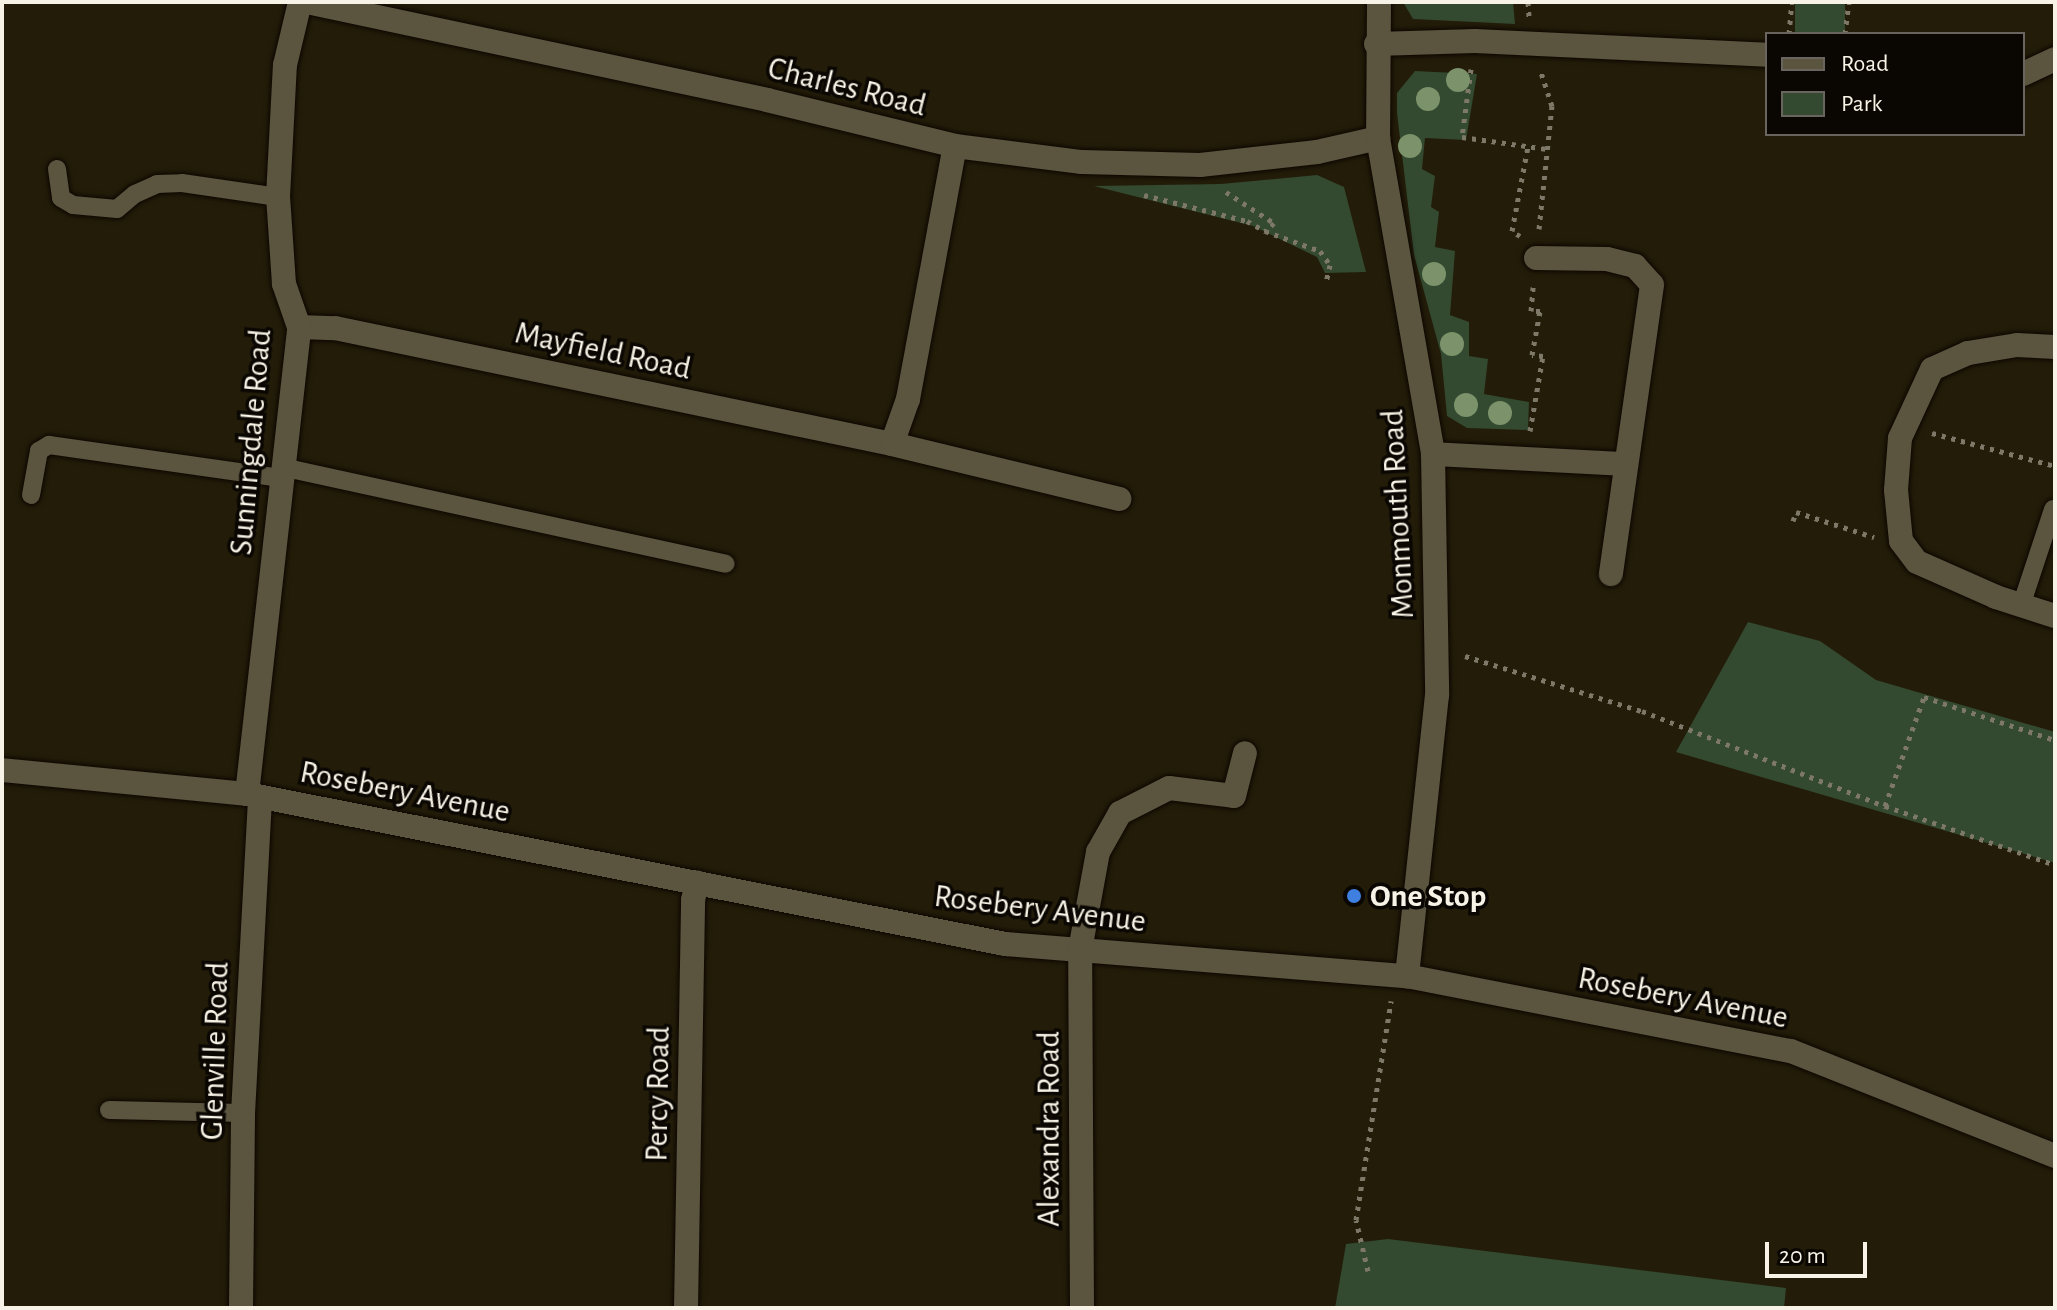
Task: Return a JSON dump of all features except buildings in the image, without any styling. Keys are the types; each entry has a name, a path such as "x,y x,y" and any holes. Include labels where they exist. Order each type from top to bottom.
{"street":[{"name":"Sunningdale Road","path":"253,796 282,472 299,327 284,284 278,197 285,65 300,2"},
{"name":"Charles Road","path":"307,2 767,100 955,146 1082,162 1200,165 1317,152 1378,138"},
{"name":"Monmouth Road","path":"1379,2 1376,44 1378,138 1433,454 1437,695 1401,976"},
{"path":"1376,44 1475,41 1765,55"},
{"path":"2025,73 2055,59"},
{"path":"892,444 908,399 955,146"},
{"path":"1530,249 1607,259 1635,266 1652,285 1624,464 1611,574"},
{"name":"Mayfield Road","path":"299,327 335,328 892,444 1119,499"},
{"path":"2055,347 2017,345 1968,353 1932,369 1900,438 1896,490 1901,541 1917,562 1996,597 2055,616"},
{"path":"1433,454 1624,464"},
{"name":"Alexandra Road","path":"1082,1308 1080,950 1098,852 1120,813 1169,788 1234,796 1245,753"},
{"name":"Rosebery Avenue","path":"2,770 253,796 1005,944 1401,976 1791,1051 2055,1156"},
{"name":"Glenville Road","path":"241,1308 243,1113 253,796"},
{"name":"Percy Road","path":"686,1308 693,900 697,882"}],"lane":[{"path":"57,169 61,198 73,205 117,209 135,194 157,184 182,183 278,197"},
{"path":"31,495 39,451 49,445 282,472 726,564"},
{"path":"2022,603 2053,509"},
{"path":"109,1110 243,1113"}],"path":[{"path":"1789,32 1792,2"},
{"path":"1845,32 1849,2"},
{"path":"1475,41 1462,137 1547,149"},
{"path":"1528,146 1512,231 1530,249"},
{"path":"1200,165 1211,189 1227,192 1274,223 1265,231"},
{"path":"1129,192 1247,221 1265,231 1320,251 1330,265 1326,282"},
{"path":"1905,426 2055,466"},
{"path":"1793,521 1796,512 1905,547"},
{"path":"1437,647 1642,711 1885,806 2055,865"},
{"path":"1885,806 1924,697 2055,740"},
{"path":"1368,1271 1356,1220 1401,976"}],"green space":[{"path":"1403,2 1513,2 1515,24 1413,19"},
{"path":"1795,2 1845,2 1845,32 1795,32"},
{"path":"1415,71 1477,74 1466,140 1425,138 1422,169 1435,176 1431,207 1439,212 1435,247 1455,251 1450,315 1469,322 1469,356 1488,359 1484,394 1529,402 1528,430 1467,428 1447,416 1441,354 1414,255 1397,113 1397,93"},
{"path":"1317,175 1344,187 1366,272 1325,273 1317,257 1253,226 1094,186 1221,184"},
{"path":"1748,622 1820,641 1876,680 2055,732 2055,863 1676,752"},
{"path":"1388,1239 1786,1288 1784,1308 1335,1308 1346,1244"}],"place":[{"name":"One Stop","path":"1354,896"}]}
